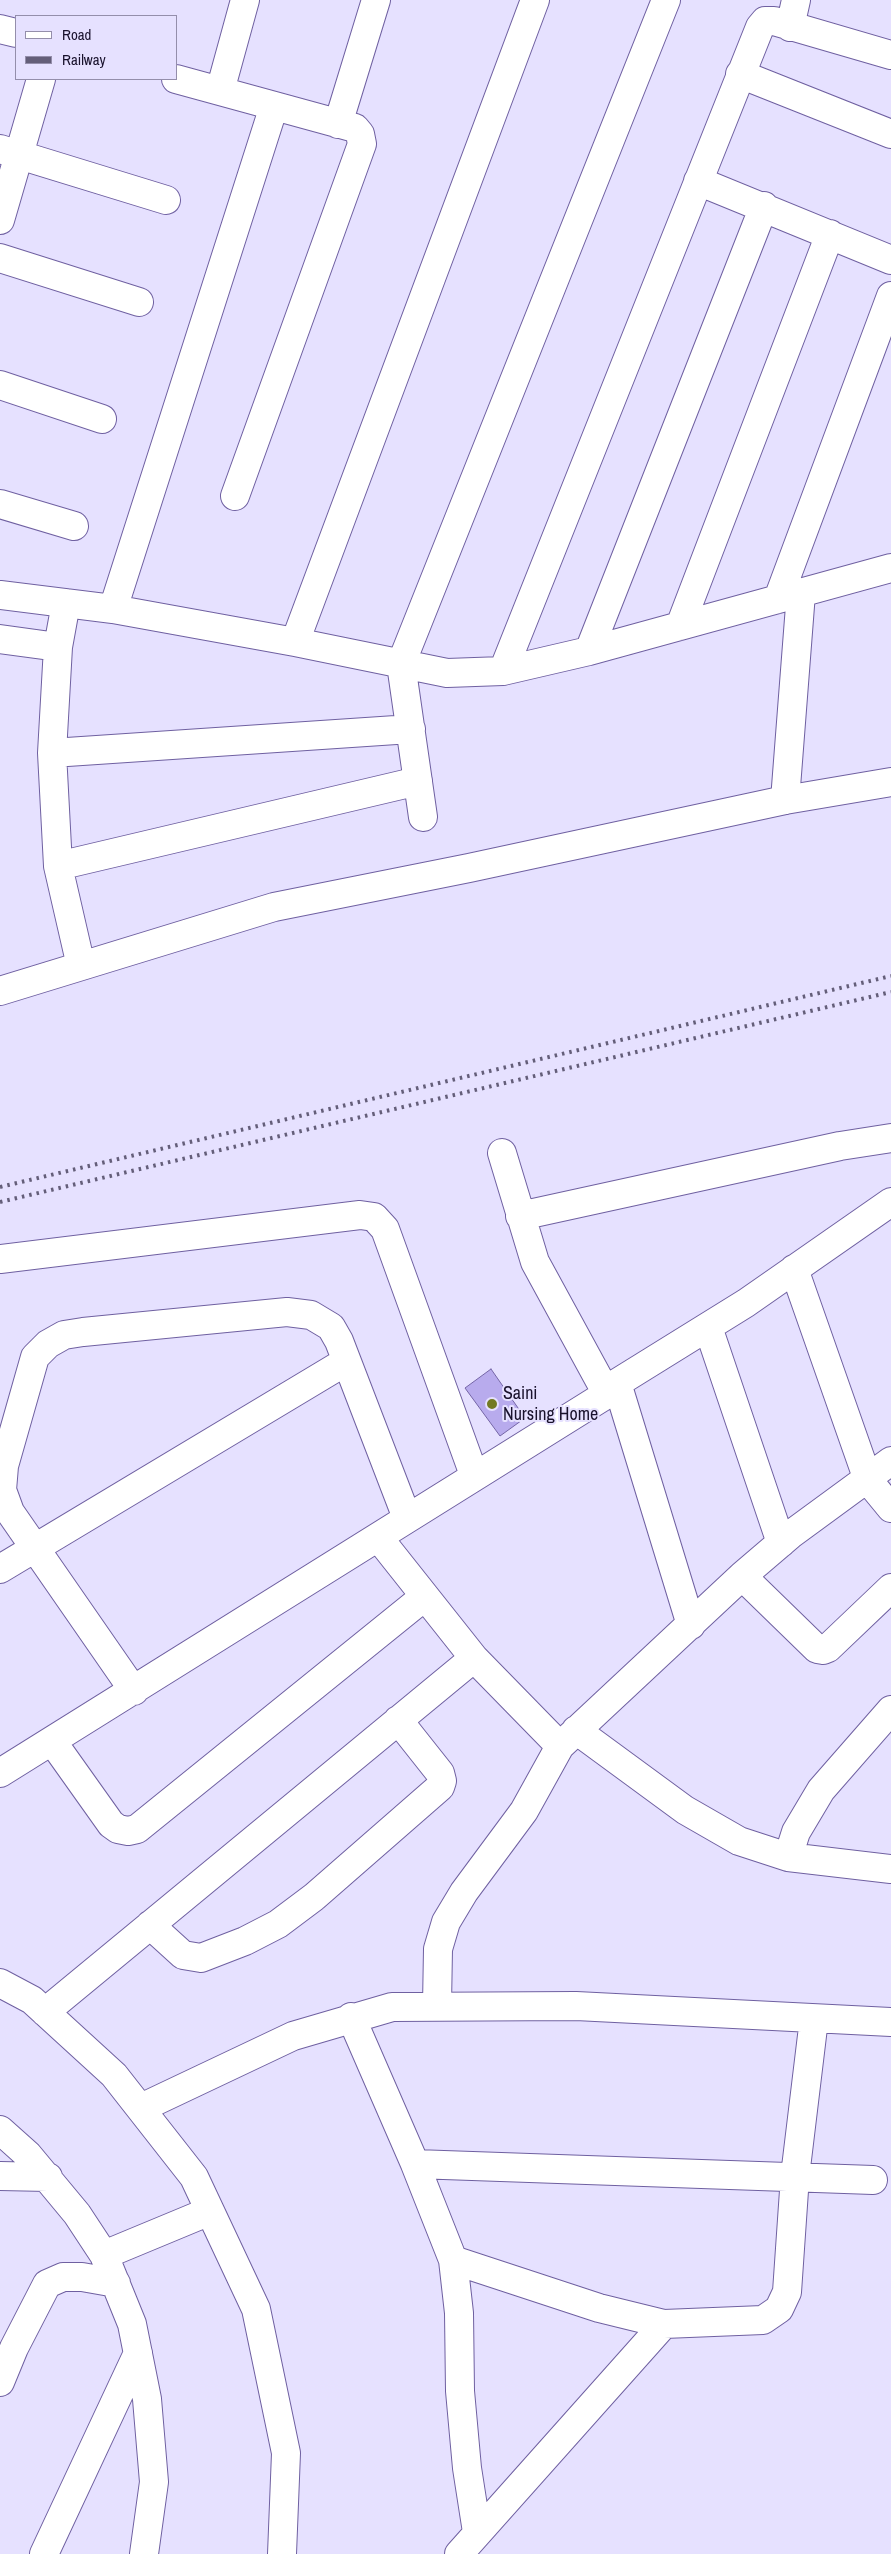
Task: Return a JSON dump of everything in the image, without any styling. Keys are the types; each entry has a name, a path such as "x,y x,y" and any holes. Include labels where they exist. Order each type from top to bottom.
{"street":[{"path":"220,91 245,0"},
{"path":"338,124 376,0"},
{"path":"295,642 535,0"},
{"path":"423,816 401,664 666,0"},
{"path":"790,27 796,0"},
{"path":"503,671 760,27 765,21 891,55"},
{"path":"0,29 15,33"},
{"path":"740,74 891,134"},
{"path":"178,79 355,128 360,134 362,144 235,496"},
{"path":"0,220 10,152 41,80"},
{"path":"113,609 274,106"},
{"path":"10,152 166,200"},
{"path":"698,182 764,206 891,260"},
{"path":"589,651 764,206"},
{"path":"680,626 830,234"},
{"path":"0,258 139,302"},
{"path":"785,800 790,596 891,296"},
{"path":"0,385 102,419"},
{"path":"0,504 74,526"},
{"path":"0,595 113,609 295,642 447,673 503,671 589,651 891,568"},
{"path":"66,603 58,647 52,753 58,866 81,966"},
{"path":"0,639 58,647"},
{"path":"52,753 411,729"},
{"path":"58,866 418,781"},
{"path":"0,991 274,907 469,868 785,800 891,782"},
{"path":"520,1216 840,1146 891,1138"},
{"path":"502,1153 535,1262 612,1389 691,1625"},
{"path":"0,1773 134,1691 612,1389 708,1327 891,1202"},
{"path":"0,1259 360,1215 374,1217 385,1229 474,1475"},
{"path":"794,1269 868,1480 891,1508"},
{"path":"134,1691 10,1512 2,1490 4,1466 36,1357 48,1344 64,1335 83,1332 286,1312 311,1315 331,1327 339,1341 345,1362 407,1518"},
{"path":"708,1327 781,1543"},
{"path":"0,1569 35,1546 345,1362"},
{"path":"437,2005 438,1949 446,1922 464,1892 524,1811 568,1738 742,1576 781,1543 891,1461"},
{"path":"378,1537 474,1658 568,1738 685,1810 740,1841 788,1857 887,1862"},
{"path":"742,1576 817,1649 823,1650 828,1648 891,1588"},
{"path":"52,1741 111,1824 118,1829 128,1831 137,1829 424,1597"},
{"path":"45,2012 474,1658"},
{"path":"788,1857 796,1832 821,1790 891,1710"},
{"path":"150,1925 183,1955 201,1958 245,1941 278,1924 314,1897 440,1787 442,1781 440,1773 398,1720"},
{"path":"0,1983 32,2000 114,2075 194,2177 256,2309 286,2453 282,2554"},
{"path":"141,2108 293,2036 351,2017 392,2007 437,2005 576,2006 891,2022"},
{"path":"351,2017 415,2164 453,2260 458,2313 460,2391 467,2468 478,2532"},
{"path":"453,2260 599,2308 664,2324 763,2320 779,2310 787,2292 795,2176 814,2019"},
{"path":"0,2130 28,2155 77,2214 104,2254 132,2324 147,2399 154,2482 144,2554"},
{"path":"415,2164 873,2180"},
{"path":"0,2176 48,2177"},
{"path":"104,2254 210,2211"},
{"path":"0,2382 14,2348 47,2284 62,2277 82,2277 116,2284"},
{"path":"459,2554 664,2324"},
{"path":"44,2554 138,2353"}],"building":[{"path":"491,1369 525,1418 500,1436 465,1388"}],"railway":[{"path":"0,1187 891,976"},
{"path":"0,1202 891,992"}],"place":[{"name":"Saini Nursing Home","path":"492,1404"}]}
